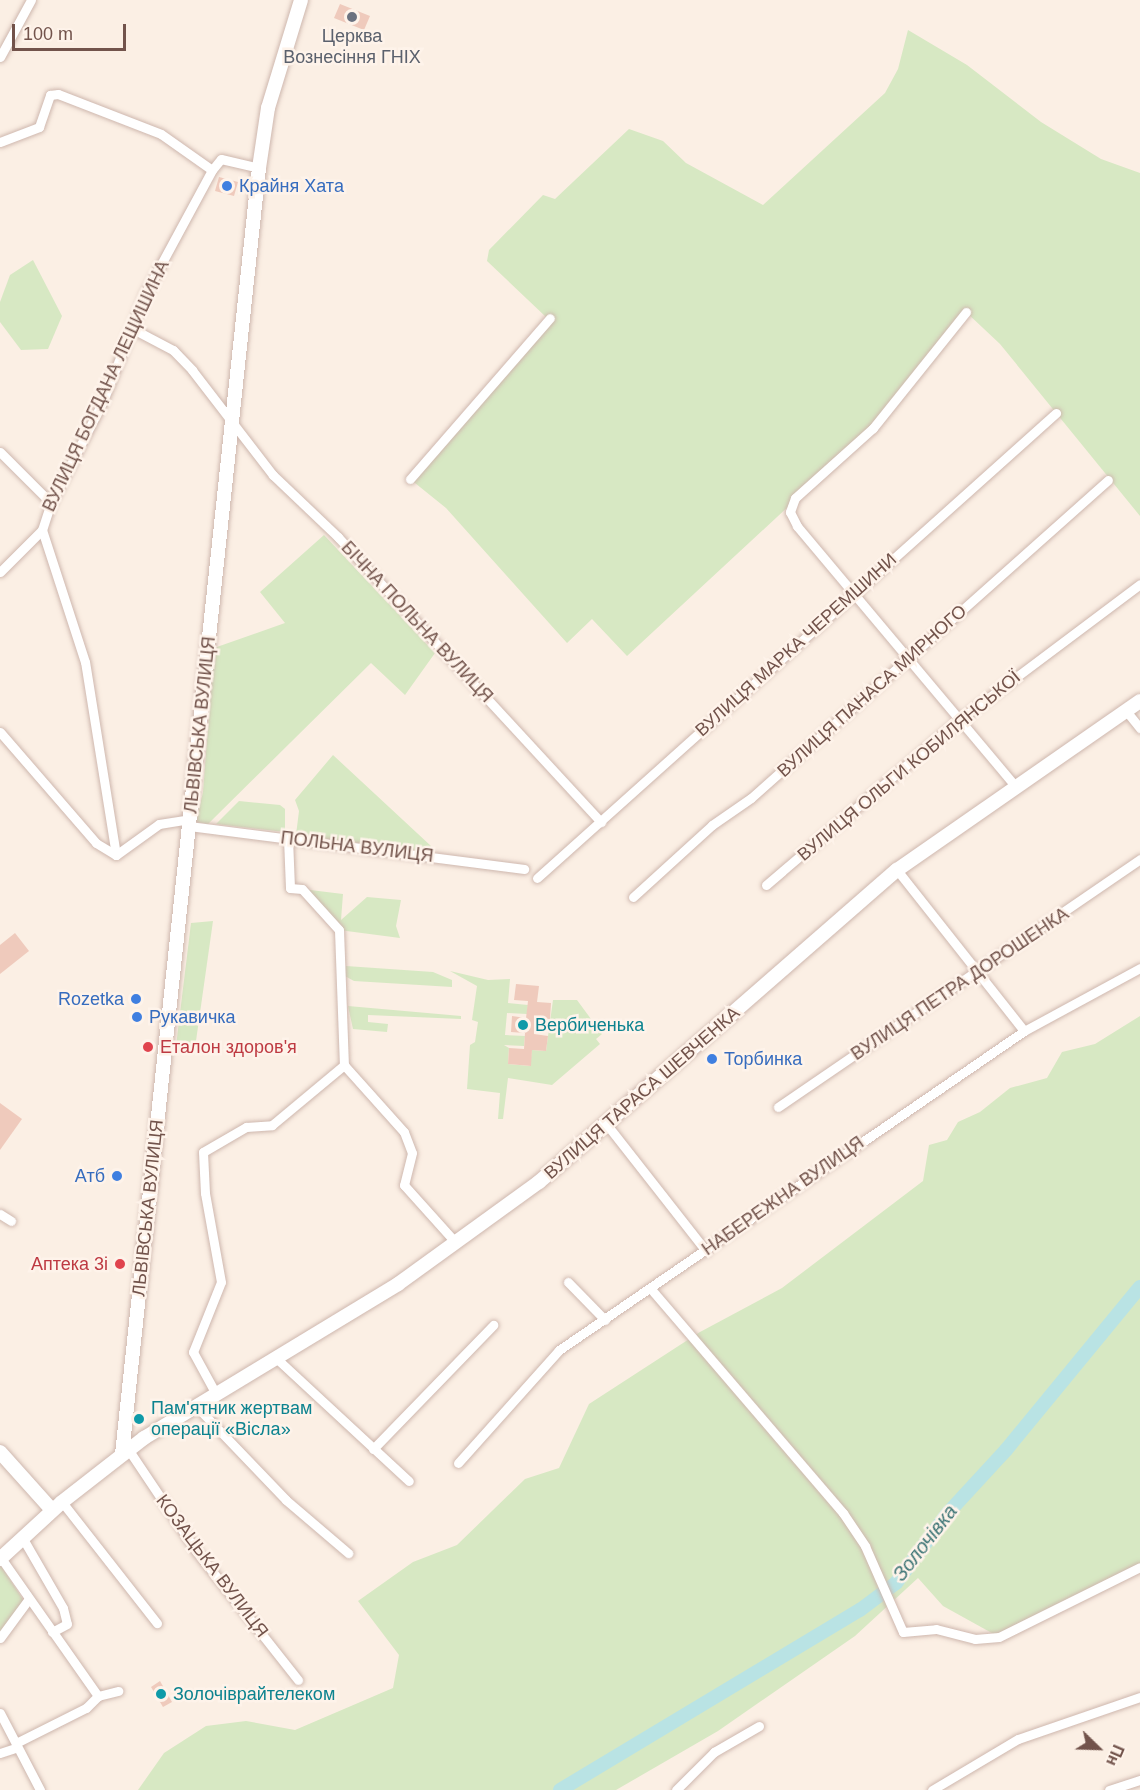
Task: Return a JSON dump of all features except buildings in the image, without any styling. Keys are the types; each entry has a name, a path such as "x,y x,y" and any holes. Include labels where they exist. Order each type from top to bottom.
{"main road":[{"name":"ЛЬВІВСЬКА ВУЛИЦЯ","path":"125,1452 259,168 270,100 300,0"},
{"name":"ВУЛИЦЯ ТАРАСА ШЕВЧЕНКА","path":"1,1559 57,1506 125,1452 456,1243 608,1126 813,939 897,870 1140,701"},
{"path":"0,1452 57,1506"}],"street":[{"path":"0,57 32,0"},
{"path":"0,142 39,127 50,95 58,94 161,134 212,170 221,159 259,168"},
{"name":"ВУЛИЦЯ БОГДАНА ЛЕЩИШИНА","path":"116,855 85,662 42,530 51,503 103,401 158,267 212,170"},
{"path":"966,312 873,428 795,498 790,512 797,526 855,591 1017,788"},
{"path":"410,479 550,318"},
{"name":"БІЧНА ПОЛЬНА ВУЛИЦЯ","path":"133,329 173,350 273,475 338,537 601,822"},
{"name":"ВУЛИЦЯ МАРКА ЧЕРЕМШИНИ","path":"537,878 1056,413"},
{"path":"0,452 51,503"},
{"name":"ВУЛИЦЯ ПАНАСА МИРНОГО","path":"633,897 909,659 1108,480"},
{"path":"0,572 42,530"},
{"name":"ВУЛИЦЯ ОЛЬГИ КОБИЛЯНСЬКОЇ","path":"766,885 959,720 1140,584"},
{"path":"1127,712 1140,728"},
{"path":"0,732 96,843 116,855"},
{"name":"ПОЛЬНА ВУЛИЦЯ","path":"116,855 159,825 190,822 288,838 524,869"},
{"path":"288,838 290,888 302,889 339,930 344,1065 404,1132 412,1153 404,1185 456,1243"},
{"name":"ВУЛИЦЯ ПЕТРА ДОРОШЕНКА","path":"778,1107 1140,859"},
{"path":"897,870 1024,1031"},
{"name":"НАБЕРЕЖНА ВУЛИЦЯ","path":"458,1463 559,1350 1024,1031 1140,968"},
{"path":"216,1394 193,1352 221,1282 205,1193 203,1152 246,1127 272,1125 344,1065"},
{"path":"608,1126 706,1251"},
{"path":"0,1214 11,1221"},
{"path":"568,1282 605,1320"},
{"path":"651,1289 829,1496 865,1546 903,1632 936,1629 975,1638 999,1637 1140,1568"},
{"path":"373,1449 493,1324"},
{"path":"276,1358 409,1481"},
{"path":"196,1406 286,1500 348,1553"},
{"name":"КОЗАЦЬКА ВУЛИЦЯ","path":"125,1452 198,1552 298,1680"},
{"path":"57,1506 157,1623"},
{"path":"22,1537 63,1608 67,1624 52,1632"},
{"path":"1,1559 98,1696"},
{"path":"0,1638 28,1600"},
{"path":"0,1753 86,1708 98,1696 118,1691"},
{"path":"932,1790 1018,1739 1140,1697"},
{"path":"0,1713 15,1746 40,1789"},
{"path":"676,1790 714,1752 759,1726"},
{"path":"1109,1790 1140,1780"}],"green space":[{"path":"908,30 967,65 1041,122 1101,159 1140,173 1140,516 1000,344 966,312 873,428 627,656 592,619 567,643 446,508 410,479 546,317 487,261 489,250 543,195 555,199 629,129 663,141 686,163 763,205 885,93 898,69"},
{"path":"33,260 62,316 48,349 21,350 0,322 0,302 10,275"},
{"path":"324,535 435,653 405,695 371,663 208,824 196,822 203,792 214,648 285,623 260,592"},
{"path":"333,755 431,846 428,852 296,835 299,811 295,800"},
{"path":"239,801 280,805 285,809 285,832 216,824"},
{"path":"302,889 343,894 341,920 367,897 401,900 396,926 400,938 339,930"},
{"path":"213,921 195,1048 176,1046 191,923"},
{"path":"346,966 433,972 452,980 452,987 354,981 343,975"},
{"path":"450,971 488,980 510,979 508,1003 528,1005 527,1014 507,1013 505,1035 525,1036 524,1046 504,1045 509,1048 508,1064 530,1066 532,1050 546,1051 553,1000 577,1000 602,1034 596,1039 600,1044 552,1085 508,1078 503,1119 498,1119 500,1093 467,1089 470,1045 475,1042 478,1022 472,1020 477,986"},
{"path":"348,1006 461,1016 461,1019 368,1015 368,1022 388,1024 387,1032 353,1029"},
{"path":"1140,1016 1140,1567 999,1637 943,1606 918,1578 855,1636 718,1731 616,1790 138,1790 164,1753 206,1726 246,1721 295,1730 393,1688 399,1655 358,1601 413,1562 457,1545 525,1479 559,1468 589,1404 700,1332 782,1288 923,1181 929,1145 947,1140 958,1122 980,1112 1010,1088 1047,1078 1062,1052 1095,1044"},
{"path":"0,1567 24,1601 0,1633"}],"waterway":[{"name":"Золочівка","path":"560,1790 860,1610 896,1583 947,1514 1006,1450 1140,1287"}],"place":[{"name":"Церква Вознесіння ГНІХ","path":"352,17"},
{"name":"Крайня Хата","path":"227,186"},
{"name":"Rozetka","path":"136,999"},
{"name":"Рукавичка","path":"137,1017"},
{"name":"Вербиченька","path":"523,1025"},
{"name":"Еталон здоров'я","path":"148,1047"},
{"name":"Торбинка","path":"712,1059"},
{"name":"Атб","path":"117,1176"},
{"name":"Аптека 3і","path":"120,1264"},
{"name":"Пам'ятник жертвам операції «Вісла»","path":"139,1419"},
{"name":"Золочіврайтелеком","path":"161,1694"}]}
